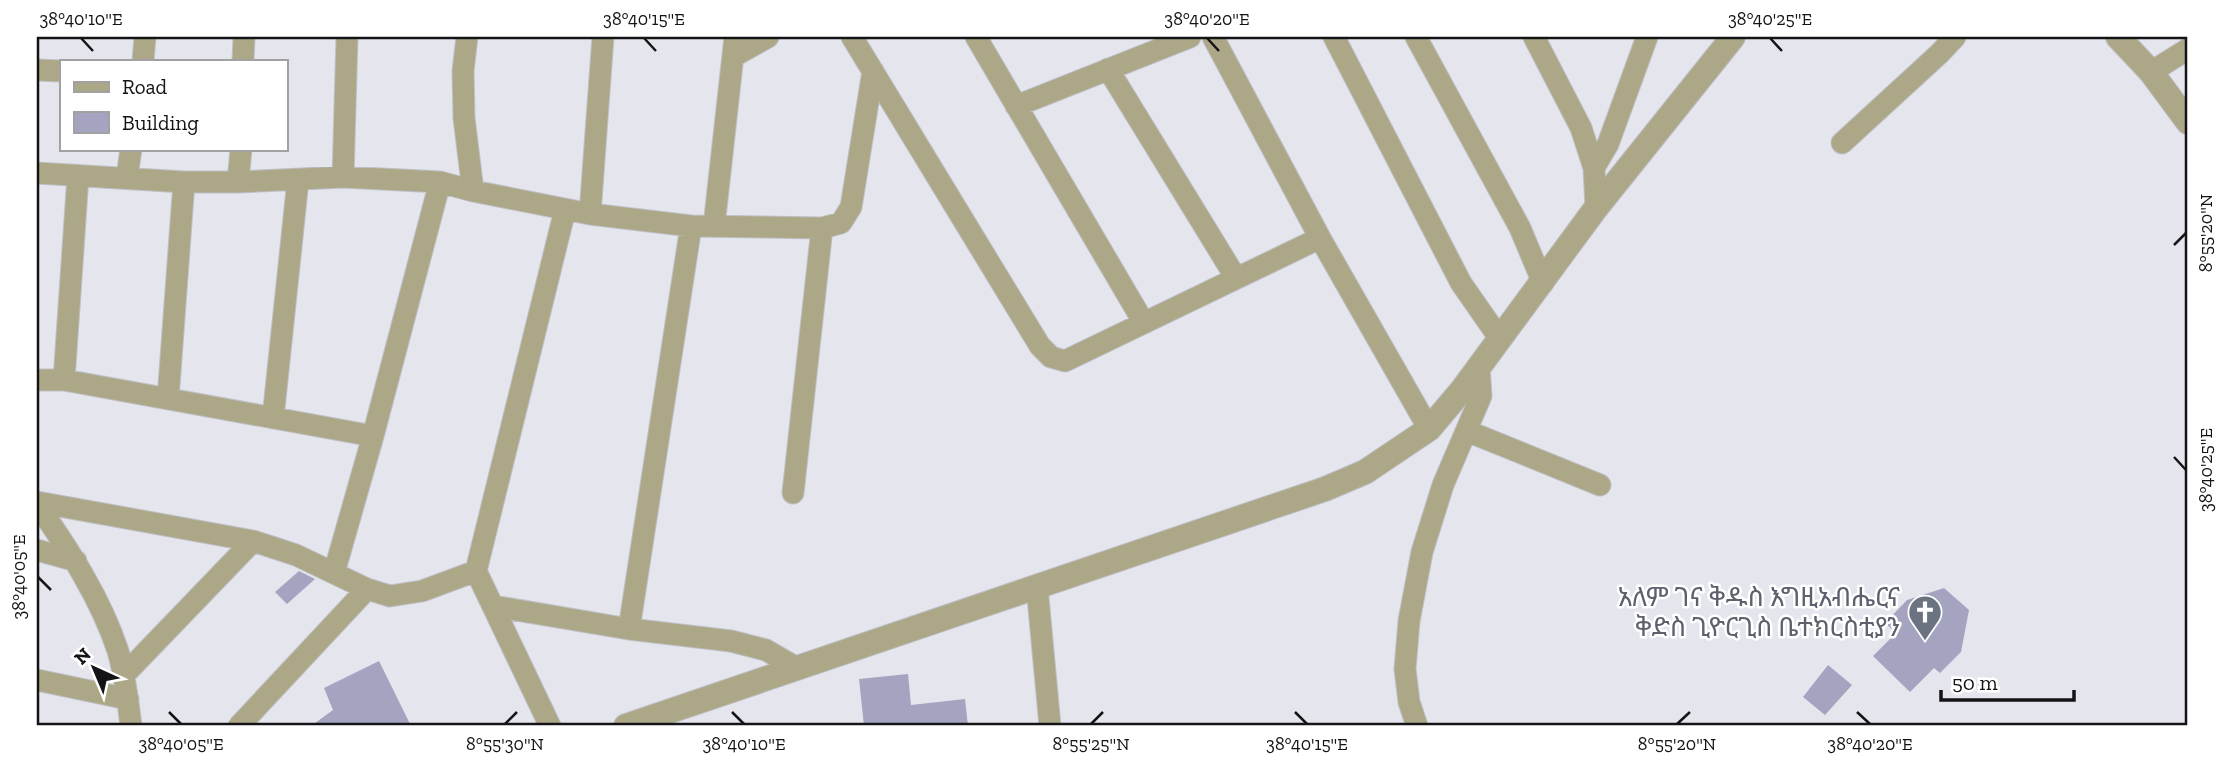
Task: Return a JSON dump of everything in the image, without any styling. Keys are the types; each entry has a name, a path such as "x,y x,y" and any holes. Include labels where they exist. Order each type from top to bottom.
{"street":[{"path":"143,60 145,37"},
{"path":"243,60 244,37"},
{"path":"342,177 347,37"},
{"path":"467,37 463,71 464,118 473,191"},
{"path":"590,214 603,37"},
{"path":"714,226 734,46 768,37"},
{"path":"852,37 1040,346 1051,358 1065,361 1320,238"},
{"path":"976,37 1144,323"},
{"path":"1016,106 1190,37"},
{"path":"1213,37 1320,238 1429,429"},
{"path":"1334,37 1461,283 1500,339"},
{"path":"1416,37 1520,228 1543,283"},
{"path":"1534,37 1581,128 1594,168 1596,208"},
{"path":"1594,168 1608,144 1647,37"},
{"path":"626,726 1325,489 1365,472 1429,429 1462,390 1596,208 1733,37"},
{"path":"1842,143 1955,37"},
{"path":"2118,37 2151,72 2188,122"},
{"path":"2151,72 2188,49"},
{"path":"1108,69 1236,278"},
{"path":"37,71 60,71"},
{"path":"37,173 127,177 184,183 342,177 440,182 590,214 691,226 822,228 841,223 851,206 873,71"},
{"path":"127,177 131,150"},
{"path":"238,182 241,150"},
{"path":"64,380 78,176"},
{"path":"273,418 298,180"},
{"path":"334,573 440,182"},
{"path":"168,399 184,183"},
{"path":"550,726 476,570 565,210"},
{"path":"629,629 691,226"},
{"path":"793,493 822,228"},
{"path":"1417,726 1409,702 1405,669 1409,621 1422,552 1443,485 1481,396 1479,366"},
{"path":"37,380 64,380 373,436"},
{"path":"1466,431 1600,485"},
{"path":"37,503 253,541 296,555 367,589 390,596 422,591 476,570"},
{"path":"37,503 76,561 103,614 118,652 131,726"},
{"path":"123,676 253,541"},
{"path":"37,550 76,561"},
{"path":"1037,587 1050,726"},
{"path":"239,726 367,589"},
{"path":"493,606 629,629 731,641 766,650 797,668"},
{"path":"37,680 128,699"}],"building":[{"path":"299,571 315,579 287,604 275,592"},
{"name":"አለም ገና ቅዱስ እግዚአብሔርና ቅድስ ጊዮርጊስ ቤተክርስቲያን","path":"1944,588 1969,610 1961,652 1940,673 1934,668 1910,692 1873,656 1896,633 1885,623 1907,600"},
{"path":"379,661 411,726 311,726 333,710 324,688"},
{"path":"1828,665 1852,685 1825,715 1803,697"},
{"path":"908,674 911,705 965,699 968,726 864,726 859,679"}],"place":[{"name":"አለም ገና ቅዱስ እግዚአብሔርና ቅድስ ጊዮርጊስ ቤተክርስቲያን","path":"1925,642"}]}
